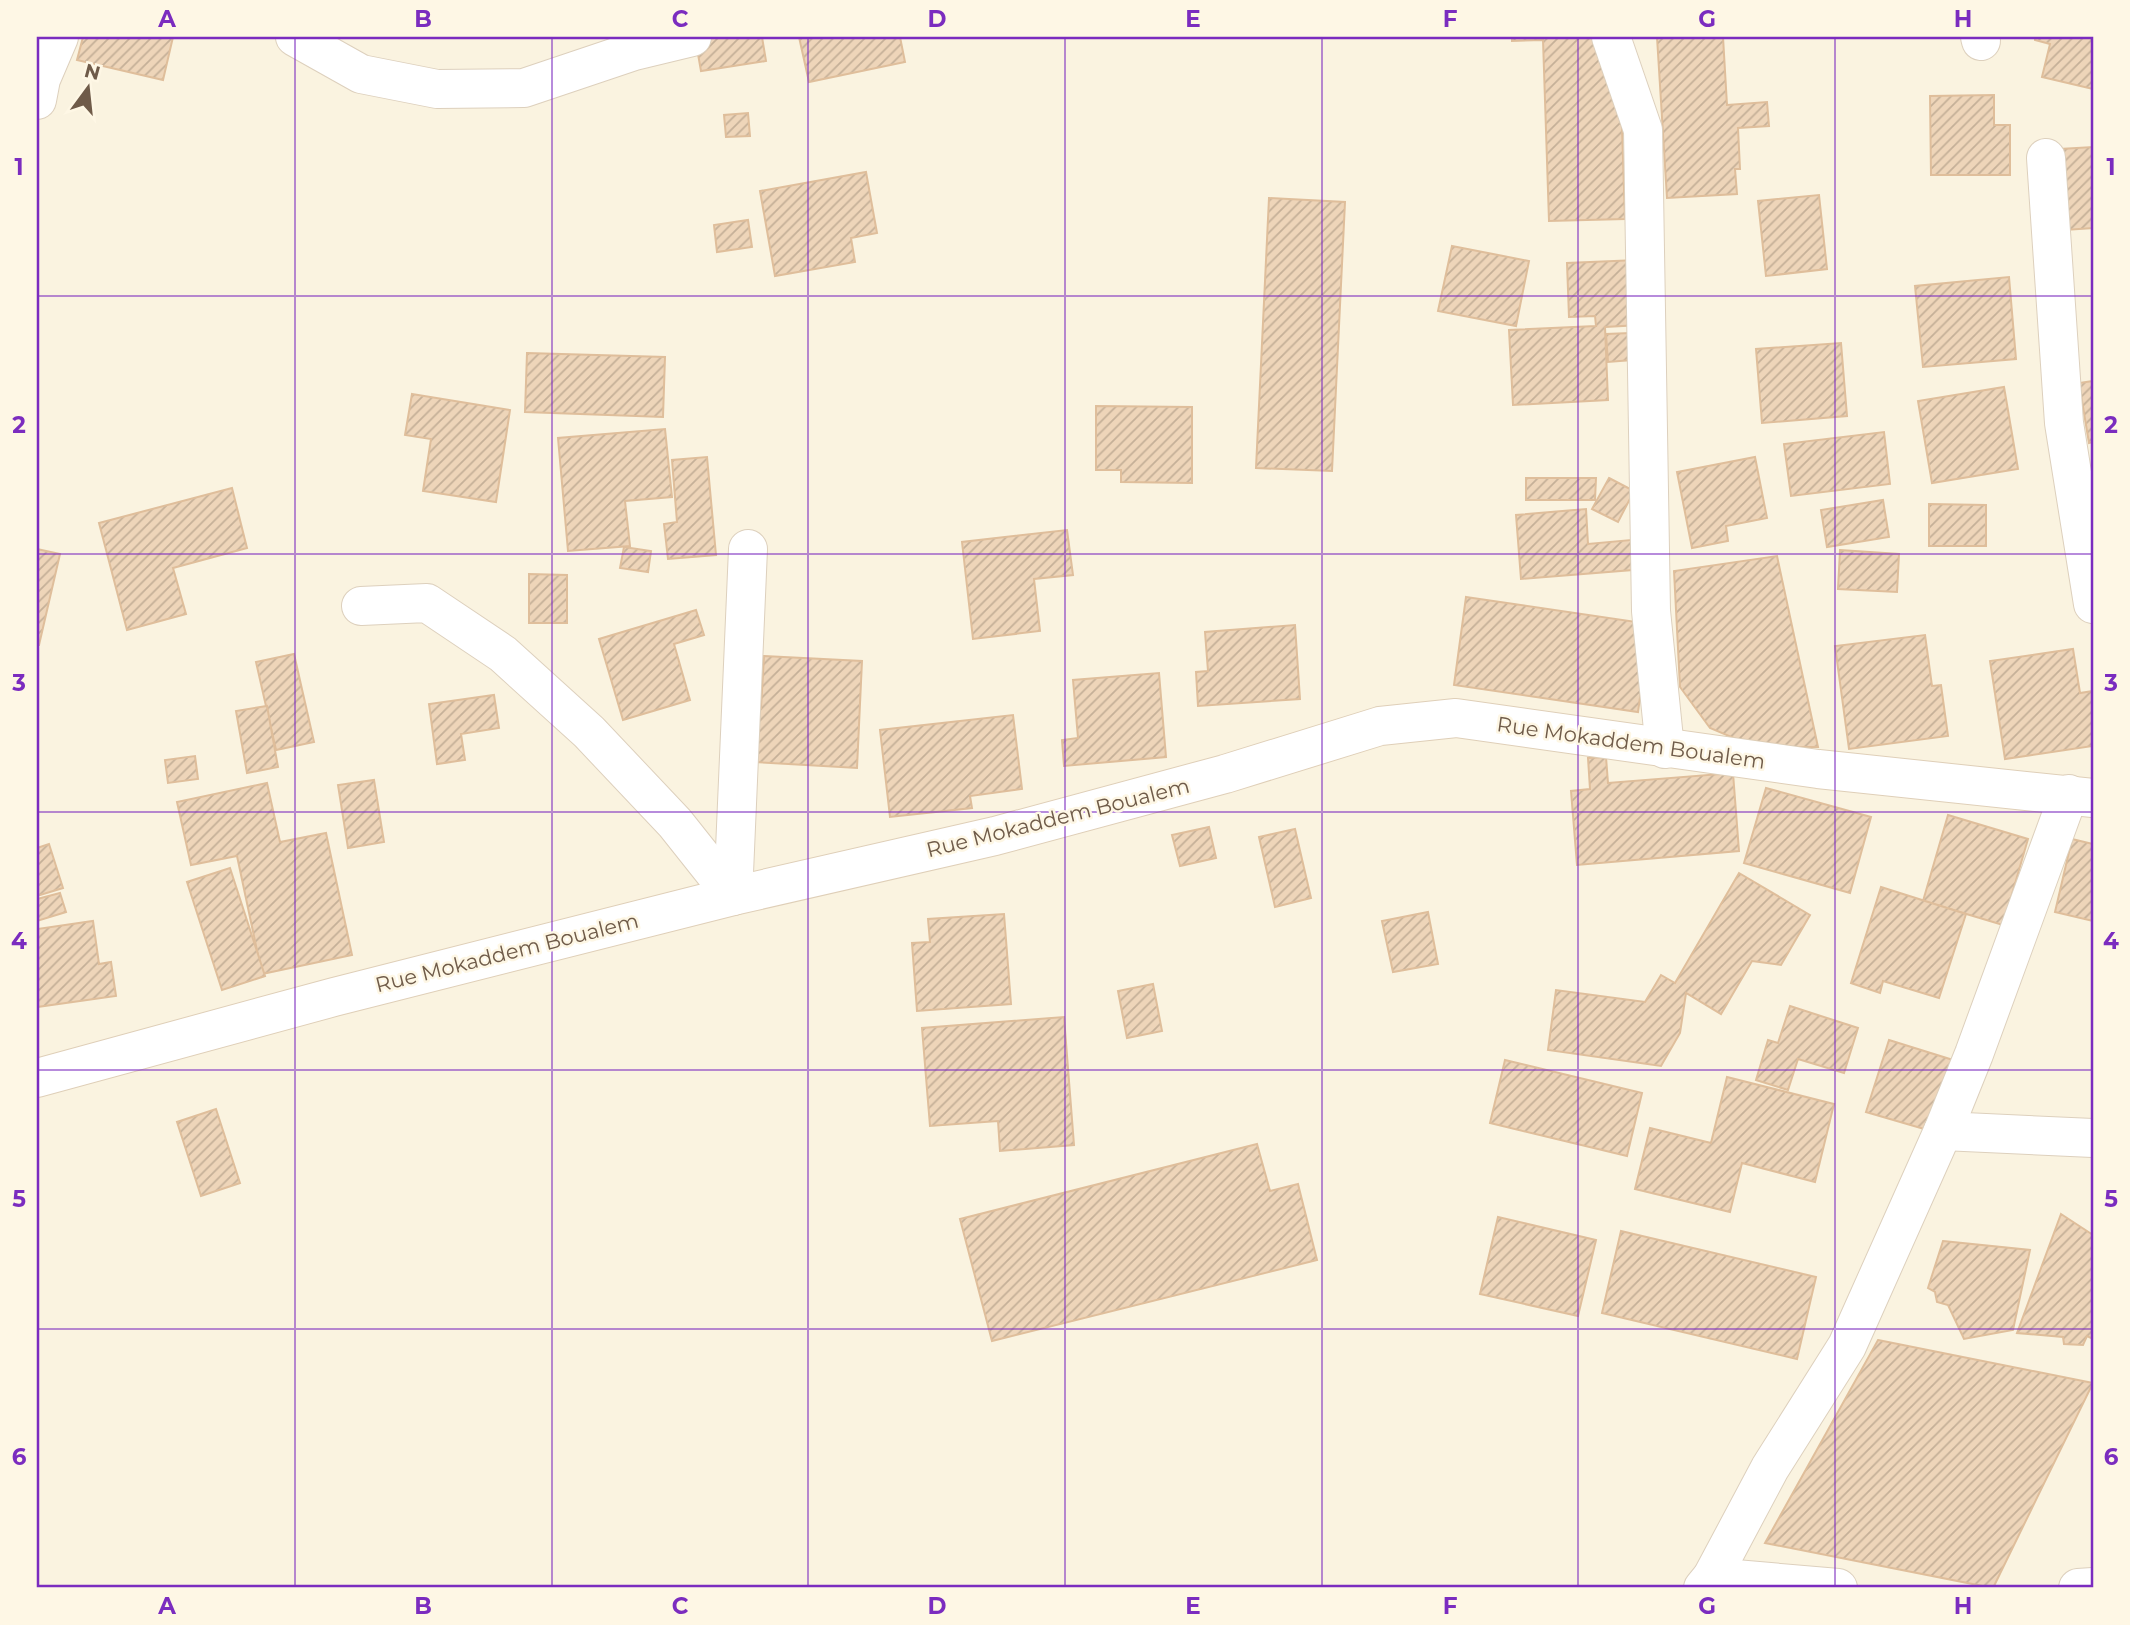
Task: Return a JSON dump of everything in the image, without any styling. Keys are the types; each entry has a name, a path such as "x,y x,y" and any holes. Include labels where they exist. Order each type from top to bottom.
{"street":[{"path":"38,85 59,37"},
{"path":"295,37 361,74 437,89 524,88 634,51 692,37"},
{"path":"1611,37 1643,130 1651,611 1665,749"},
{"path":"2046,158 2064,424 2093,604"},
{"path":"733,897 748,549"},
{"path":"361,606 427,603 503,654 589,732 666,813 733,897"},
{"name":"Rue Mokaddem Boualem","path":"37,1079 334,997 733,897 1007,832 1225,774 1380,726 1456,718 1818,769 2081,796"},
{"path":"1838,1588 1708,1583 1770,1468 1847,1346 1942,1131 2081,796"},
{"path":"1942,1131 2093,1138"},
{"path":"2078,1588 2093,1587"}],"building":[{"path":"83,37 173,37 163,80 77,60"},
{"path":"695,37 762,37 766,61 701,71"},
{"path":"799,37 900,37 905,62 809,82"},
{"path":"1512,37 1619,37 1625,219 1549,221 1543,40 1512,41"},
{"path":"1657,37 1723,37 1727,105 1767,102 1769,126 1738,128 1740,169 1735,169 1737,194 1667,198"},
{"path":"2035,37 2093,37 2093,89 2042,77 2050,44 2035,40"},
{"path":"1994,95 1994,125 2010,125 2010,175 1931,175 1930,96"},
{"path":"748,113 750,136 726,137 724,115"},
{"path":"2093,147 2093,228 2065,230 2060,149"},
{"path":"866,172 877,233 851,238 855,262 775,276 760,191"},
{"path":"1819,195 1827,269 1766,276 1758,201"},
{"path":"1269,198 1345,202 1332,471 1256,468"},
{"path":"748,220 752,247 717,252 714,225"},
{"path":"1452,246 1529,261 1516,326 1438,311"},
{"path":"1637,260 1640,325 1605,327 1608,400 1513,405 1509,330 1596,326 1595,316 1569,317 1567,263"},
{"path":"2009,277 2016,359 1923,367 1915,286"},
{"path":"1630,333 1632,360 1608,362 1606,334"},
{"path":"1841,343 1847,416 1762,423 1756,349"},
{"path":"527,353 665,357 663,417 525,412"},
{"path":"2093,381 2093,442 2089,443 2079,383"},
{"path":"2004,387 2018,469 1932,483 1918,401"},
{"path":"412,394 510,410 496,502 423,491 431,439 405,435"},
{"path":"1096,406 1192,407 1192,483 1121,482 1121,470 1096,470"},
{"path":"665,429 672,497 625,501 630,546 568,551 558,438"},
{"path":"1884,432 1890,484 1791,496 1784,444"},
{"path":"707,457 716,555 668,559 664,524 677,522 672,460"},
{"path":"1755,457 1767,518 1726,526 1728,541 1692,548 1677,472"},
{"path":"1526,478 1596,478 1595,500 1526,500"},
{"path":"1609,478 1634,491 1618,522 1592,509"},
{"path":"232,488 247,548 173,568 186,614 127,630 99,523"},
{"path":"1883,500 1889,537 1827,547 1821,510"},
{"path":"1929,504 1986,505 1986,546 1929,546"},
{"path":"1586,509 1588,544 1642,539 1645,569 1521,579 1516,515"},
{"path":"1067,530 1073,575 1034,579 1040,631 973,639 962,542"},
{"path":"624,547 651,551 648,572 620,568"},
{"path":"37,549 60,554 39,645 37,645"},
{"path":"1840,550 1899,554 1897,592 1838,589"},
{"path":"1777,556 1818,747 1755,747 1710,728 1680,687 1674,571"},
{"path":"529,574 567,575 567,623 529,623"},
{"path":"1466,597 1650,624 1638,712 1454,685"},
{"path":"696,610 704,635 674,644 690,700 623,720 599,639"},
{"path":"1295,625 1300,699 1198,706 1196,672 1208,671 1205,632"},
{"path":"1925,635 1932,686 1941,685 1948,736 1849,749 1835,646"},
{"path":"2073,649 2080,693 2093,691 2093,746 2005,759 1990,661"},
{"path":"294,654 314,742 276,750 256,662"},
{"path":"764,656 862,661 857,768 754,762 757,707 761,708"},
{"path":"1159,673 1166,757 1064,766 1062,740 1078,738 1073,680"},
{"path":"494,695 499,728 461,734 465,760 437,764 429,704"},
{"path":"267,706 278,767 247,773 236,711"},
{"path":"1013,715 1022,789 970,796 972,808 890,817 880,730"},
{"path":"195,756 198,779 168,783 165,760"},
{"path":"1606,757 1608,783 1733,773 1739,851 1577,865 1571,791 1590,789 1588,758"},
{"path":"374,780 384,842 348,848 338,785"},
{"path":"267,783 280,842 326,833 352,955 262,974 237,856 191,865 177,802"},
{"path":"1766,788 1871,817 1850,893 1744,863"},
{"path":"1948,815 2028,839 2003,925 1923,901"},
{"path":"1209,827 1216,858 1180,866 1172,835"},
{"path":"1295,829 1311,898 1275,907 1259,837"},
{"path":"2072,839 2093,844 2093,921 2055,912"},
{"path":"49,844 63,888 37,896 37,848"},
{"path":"230,868 265,976 222,990 187,882"},
{"path":"1739,873 1810,915 1781,965 1752,961 1721,1014 1686,993 1680,1033 1661,1066 1548,1050 1556,990 1645,1002 1661,975 1675,983"},
{"path":"1881,887 1966,914 1939,998 1883,981 1880,993 1851,983"},
{"path":"60,893 66,912 37,921 37,899"},
{"path":"1428,912 1438,964 1393,972 1382,921"},
{"path":"1004,914 1011,1004 917,1011 912,943 930,942 928,919"},
{"path":"93,921 99,964 111,962 116,996 37,1007 37,929"},
{"path":"1153,984 1162,1031 1127,1038 1118,991"},
{"path":"1790,1006 1858,1028 1844,1073 1798,1059 1788,1090 1756,1080 1768,1040 1778,1043"},
{"path":"1064,1017 1074,1145 1000,1151 998,1121 930,1126 922,1028"},
{"path":"1889,1040 1953,1060 1931,1131 1866,1112"},
{"path":"1505,1060 1642,1093 1627,1156 1490,1123"},
{"path":"1727,1077 1834,1104 1815,1182 1742,1163 1730,1212 1635,1189 1650,1128 1711,1143"},
{"path":"216,1109 240,1183 201,1196 177,1122"},
{"path":"1257,1144 1270,1191 1298,1184 1317,1260 992,1341 960,1219"},
{"path":"2061,1214 2093,1235 2093,1339 2087,1336 2083,1345 2064,1344 2063,1337 2017,1333"},
{"path":"1498,1217 1596,1240 1578,1316 1480,1294"},
{"path":"1621,1231 1816,1277 1797,1359 1602,1313"},
{"path":"1943,1241 2030,1250 2013,1330 1964,1339 1948,1305 1937,1302 1935,1292 1928,1288"},
{"path":"1878,1340 2093,1383 1993,1588 1765,1543"}]}
